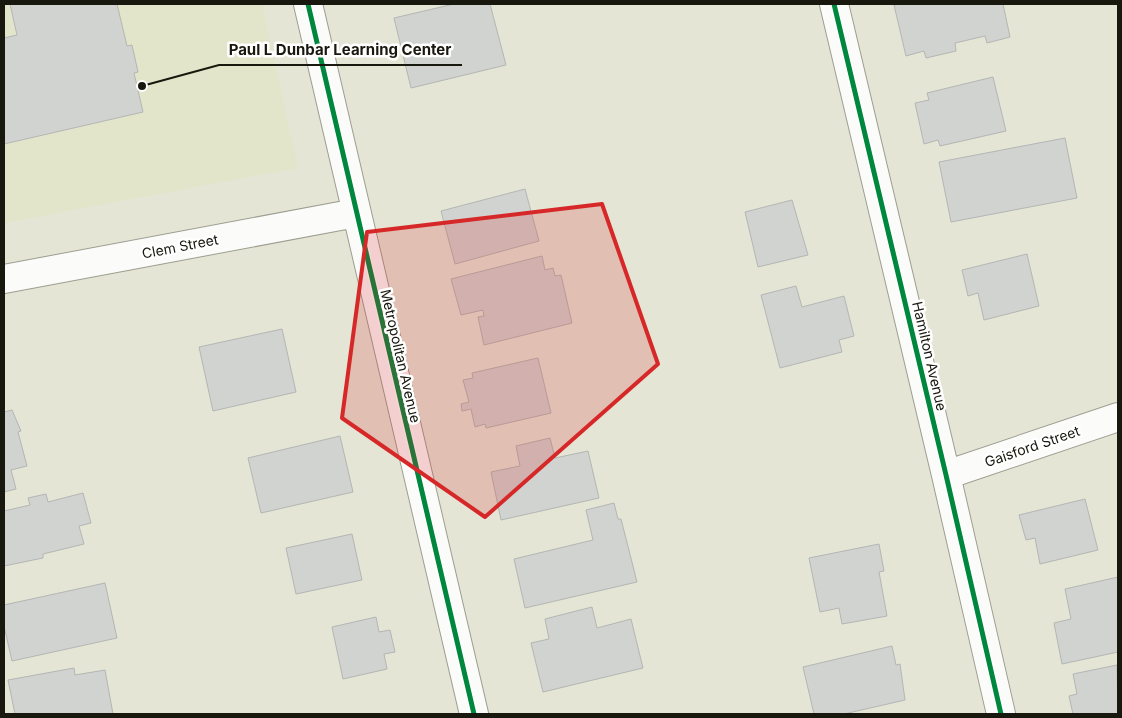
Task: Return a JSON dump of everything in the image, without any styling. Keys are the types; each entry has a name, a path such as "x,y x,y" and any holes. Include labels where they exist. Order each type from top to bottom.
{"street":[{"name":"Metropolitan Avenue","path":"308,4 474,714"},
{"name":"Hamilton Avenue","path":"834,4 1001,714"},
{"name":"Clem Street","path":"4,279 356,213"},
{"name":"Gaisford Street","path":"946,475 1118,417"}],"highlighted area":[{"path":"602,204 658,364 485,517 342,418 367,232"}],"shaded area":[{"path":"4,4 262,4 298,168 4,223"}],"building":[{"path":"10,4 117,4 127,46 132,45 138,72 134,73 143,112 4,144 4,38 17,35"},
{"path":"454,4 490,4 506,65 411,88 394,18"},
{"path":"1003,4 1010,37 987,43 985,36 955,43 956,51 926,58 924,51 906,56 894,5"},
{"path":"993,77 1006,131 940,146 938,140 924,144 915,103 929,100 927,93"},
{"path":"1065,138 1077,198 951,222 939,162"},
{"path":"525,189 539,241 455,264 441,211"},
{"path":"792,200 808,255 758,267 745,212"},
{"path":"1027,254 1039,306 984,320 978,293 968,296 962,270"},
{"path":"542,256 545,270 553,268 555,276 561,275 572,323 484,345 478,317 484,316 483,310 461,315 451,279"},
{"path":"796,286 802,307 844,296 854,336 839,340 842,352 780,368 761,295"},
{"path":"282,329 296,392 213,411 199,347"},
{"path":"538,358 551,413 486,428 485,424 475,427 471,409 462,411 461,404 469,402 463,380 473,378 472,373"},
{"path":"12,410 21,431 18,432 27,466 11,470 16,489 4,492 4,412"},
{"path":"340,436 353,492 261,513 248,458"},
{"path":"550,438 555,458 588,451 599,498 501,520 491,472 520,466 516,446"},
{"path":"83,493 91,523 79,526 84,544 43,554 43,558 4,566 4,511 30,505 28,498 46,494 48,502"},
{"path":"1085,499 1098,550 1040,564 1035,538 1026,540 1019,515"},
{"path":"614,503 618,519 621,519 637,582 525,608 514,559 593,540 586,510"},
{"path":"352,534 362,580 296,594 286,548"},
{"path":"879,544 884,571 879,572 887,616 842,624 839,608 820,612 809,558"},
{"path":"1118,577 1118,652 1062,664 1054,623 1071,619 1065,589"},
{"path":"105,583 117,638 12,661 4,626 4,605"},
{"path":"592,607 597,628 631,619 643,668 543,692 531,643 549,639 545,619"},
{"path":"376,617 379,632 390,630 395,652 384,654 387,669 343,679 332,627"},
{"path":"892,646 896,665 900,664 905,700 844,714 814,714 803,667"},
{"path":"1117,665 1118,714 1073,714 1069,696 1077,694 1073,674"},
{"path":"74,668 75,675 105,670 113,714 15,714 8,680"}],"cycle path":[{"path":"308,4 474,714"},
{"path":"834,4 1001,714"}],"place":[{"name":"Paul L Dunbar Learning Center","path":"142,86"}]}
